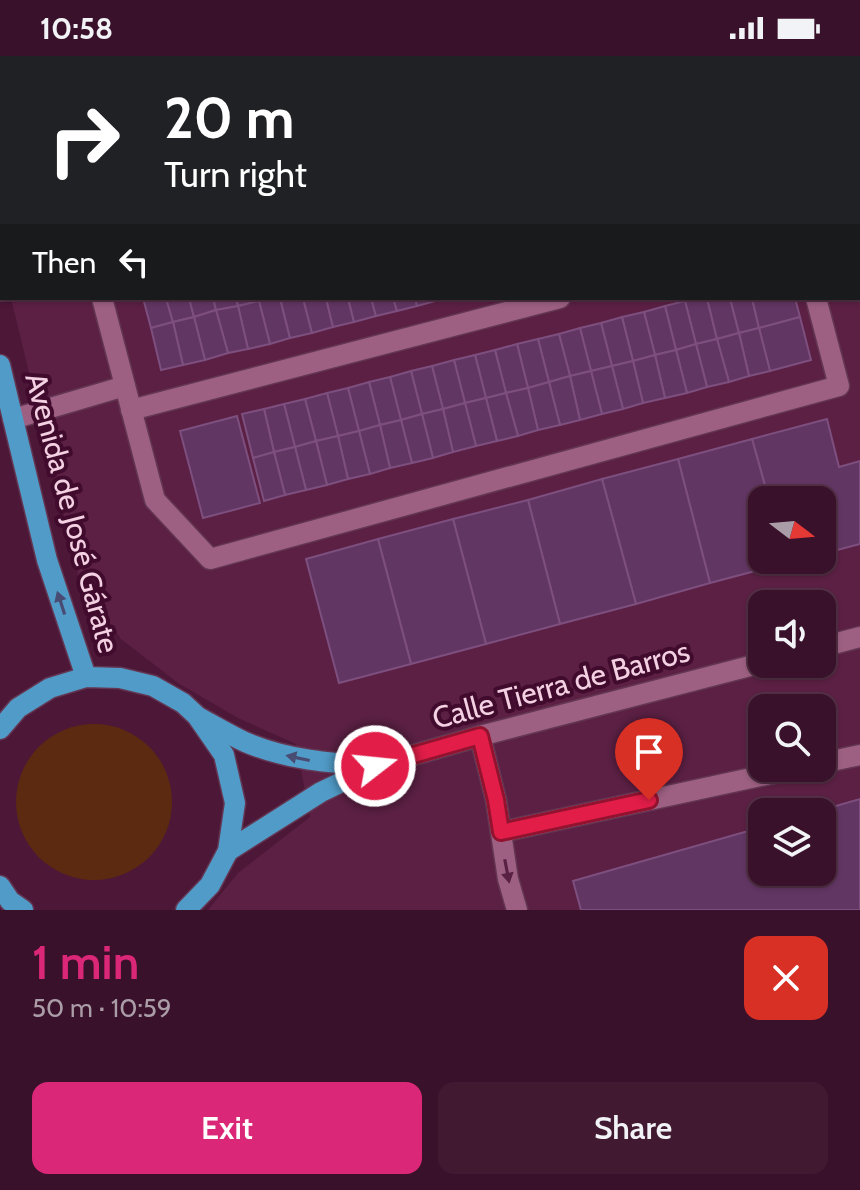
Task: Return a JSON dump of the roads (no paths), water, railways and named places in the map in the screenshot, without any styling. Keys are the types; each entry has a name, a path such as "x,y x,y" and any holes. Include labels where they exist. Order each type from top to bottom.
{"main road":[{"name":"Avenida de José Gárate","path":"0,365 47,560 86,677"},
{"path":"0,729 18,708 50,688 86,677 120,678 153,686 183,703 197,716 224,755 235,803 228,851 210,885 186,910"},
{"path":"197,716 243,741 277,753 314,762 375,766"},
{"path":"228,851 321,792 375,766"},
{"path":"0,886 10,901 23,910"}],"street":[{"path":"103,300 155,500 210,559 839,386 817,300"},
{"path":"131,410 552,300"},
{"path":"13,419 125,386"},
{"path":"836,643 860,637"},
{"name":"Calle Tierra de Barros","path":"375,766 748,667"},
{"path":"480,736 517,910"},
{"path":"836,760 860,755"},
{"path":"501,832 748,779"}]}
